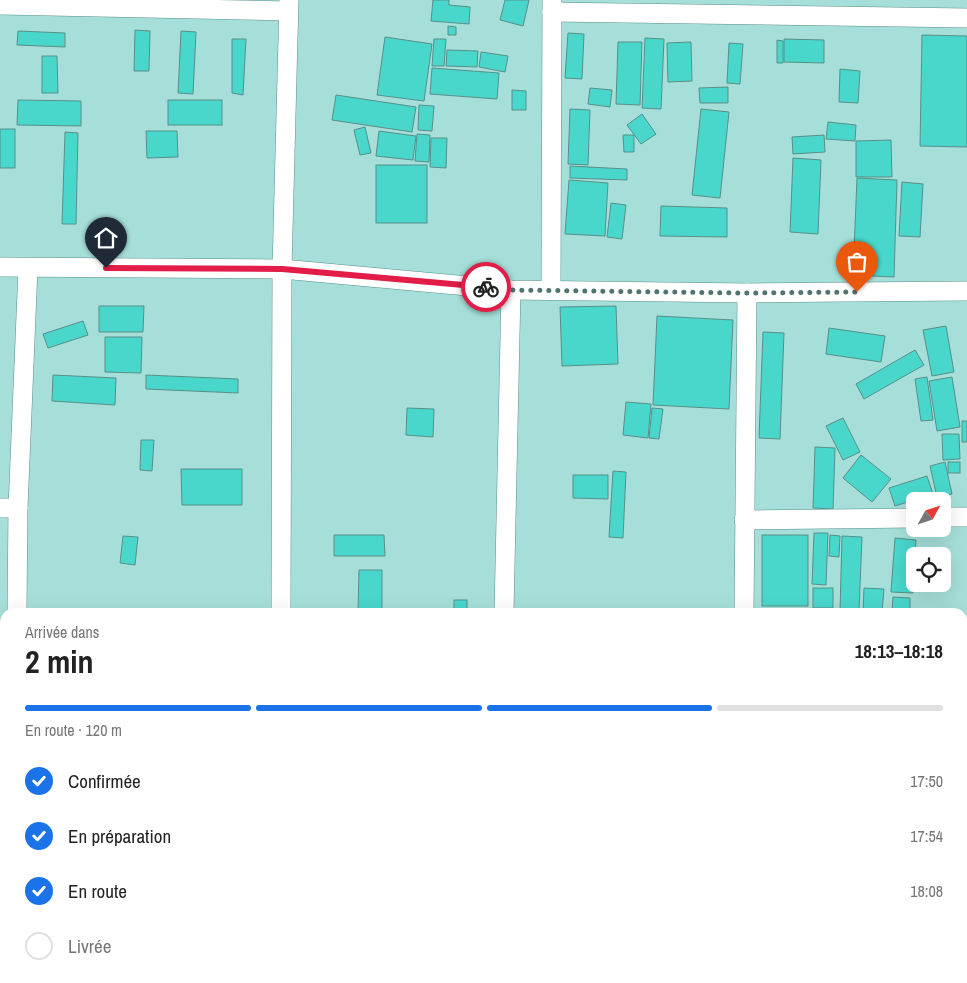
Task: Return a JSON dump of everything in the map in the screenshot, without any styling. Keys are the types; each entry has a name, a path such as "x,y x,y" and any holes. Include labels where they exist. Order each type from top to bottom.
{"street":[{"path":"12,3 288,6 282,269 281,608"},
{"path":"551,290 552,6 792,8 967,18"},
{"path":"0,268 282,269 511,290 746,293 967,291"},
{"path":"17,608 9,508 28,268"},
{"path":"504,608 511,290"},
{"path":"744,608 746,293"},
{"path":"951,517 967,517"},
{"path":"744,520 906,518"}],"building":[{"path":"433,0 449,0 449,5 470,7 469,24 431,21"},
{"path":"505,0 529,0 523,26 500,20"},
{"path":"448,26 456,27 456,35 448,35"},
{"path":"135,30 150,31 149,71 134,71"},
{"path":"18,31 65,33 65,47 17,45"},
{"path":"181,31 196,32 193,94 178,93"},
{"path":"568,33 584,34 582,79 565,78"},
{"path":"922,35 967,36 967,147 920,146"},
{"path":"385,37 432,44 424,101 377,95"},
{"path":"645,38 664,39 661,109 642,108"},
{"path":"232,39 246,39 243,95 232,93"},
{"path":"434,39 446,39 444,66 432,66"},
{"path":"784,39 824,40 824,63 784,62"},
{"path":"777,40 783,41 783,63 777,63"},
{"path":"618,42 642,42 640,105 616,104"},
{"path":"691,42 692,81 668,82 667,43"},
{"path":"729,43 743,44 740,84 727,83"},
{"path":"447,50 478,51 477,67 446,66"},
{"path":"481,52 508,56 505,72 479,67"},
{"path":"42,56 57,56 58,93 42,93"},
{"path":"432,68 499,73 497,99 430,94"},
{"path":"840,69 860,71 858,103 839,102"},
{"path":"728,87 728,103 700,103 699,88"},
{"path":"590,88 612,90 610,107 588,104"},
{"path":"512,90 526,91 526,110 512,110"},
{"path":"336,95 416,107 412,132 332,120"},
{"path":"18,100 81,101 81,126 17,125"},
{"path":"168,100 222,100 222,125 168,125"},
{"path":"419,105 434,106 432,131 418,130"},
{"path":"570,109 590,110 588,165 568,164"},
{"path":"701,109 729,112 720,198 692,195"},
{"path":"642,114 656,134 641,144 627,125"},
{"path":"828,122 856,125 855,141 826,139"},
{"path":"365,127 371,153 360,155 354,130"},
{"path":"0,129 15,129 15,168 0,168"},
{"path":"146,131 177,131 178,157 147,158"},
{"path":"379,131 416,136 413,160 376,156"},
{"path":"65,132 78,133 76,224 62,224"},
{"path":"417,134 430,135 429,162 415,161"},
{"path":"623,135 634,135 634,152 624,152"},
{"path":"824,135 825,152 793,154 792,137"},
{"path":"431,138 447,138 446,168 430,167"},
{"path":"891,140 892,177 856,177 856,141"},
{"path":"793,158 821,160 818,234 790,232"},
{"path":"376,165 427,165 427,223 376,223"},
{"path":"570,166 627,169 627,180 570,178"},
{"path":"857,178 897,180 894,277 853,275"},
{"path":"569,180 608,183 605,236 565,234"},
{"path":"902,182 923,184 920,237 899,236"},
{"path":"611,203 626,205 622,239 607,237"},
{"path":"661,206 727,208 727,237 660,236"},
{"path":"99,306 144,306 143,332 99,332"},
{"path":"616,306 618,364 562,366 560,307"},
{"path":"657,316 733,320 729,409 653,405"},
{"path":"83,321 88,335 48,348 43,334"},
{"path":"946,326 954,372 932,376 923,330"},
{"path":"829,328 885,336 881,362 826,354"},
{"path":"763,332 784,333 780,439 759,438"},
{"path":"105,337 142,337 141,373 105,372"},
{"path":"915,350 924,365 864,399 856,384"},
{"path":"53,375 116,378 115,405 52,401"},
{"path":"146,375 238,379 238,393 146,389"},
{"path":"927,377 933,420 921,421 915,379"},
{"path":"952,377 960,427 937,431 929,381"},
{"path":"626,402 651,404 648,438 623,435"},
{"path":"407,408 434,409 433,437 406,435"},
{"path":"652,408 663,409 659,439 649,438"},
{"path":"843,418 860,452 843,460 826,426"},
{"path":"962,421 967,421 967,442 962,442"},
{"path":"942,434 959,434 960,459 943,460"},
{"path":"141,440 154,440 152,471 140,470"},
{"path":"815,447 835,448 833,509 813,508"},
{"path":"861,455 891,479 872,502 843,478"},
{"path":"945,462 952,494 951,492 936,492 930,466"},
{"path":"948,462 960,462 960,473 948,473"},
{"path":"181,469 242,469 242,505 182,505"},
{"path":"613,471 626,472 623,538 609,537"},
{"path":"573,475 608,475 608,499 573,498"},
{"path":"927,476 932,492 906,492 906,503 895,506 889,488"},
{"path":"814,533 828,533 826,585 812,584"},
{"path":"334,535 384,535 385,556 334,556"},
{"path":"762,535 808,535 808,606 762,606"},
{"path":"830,535 840,536 839,557 829,556"},
{"path":"123,536 138,537 135,565 120,563"},
{"path":"842,536 862,537 859,608 840,608"},
{"path":"895,538 916,540 916,547 906,547 906,592 913,593 891,592"},
{"path":"359,570 382,570 382,608 358,608"},
{"path":"813,588 833,588 833,608 813,608"},
{"path":"864,588 884,589 882,608 863,608"},
{"path":"893,597 910,598 910,608 892,608"},
{"path":"454,600 467,600 467,608 454,608"}],"way so far":[{"path":"486,287 511,290 746,293 857,292"}],"route":[{"path":"106,268 282,269 486,287"}]}
